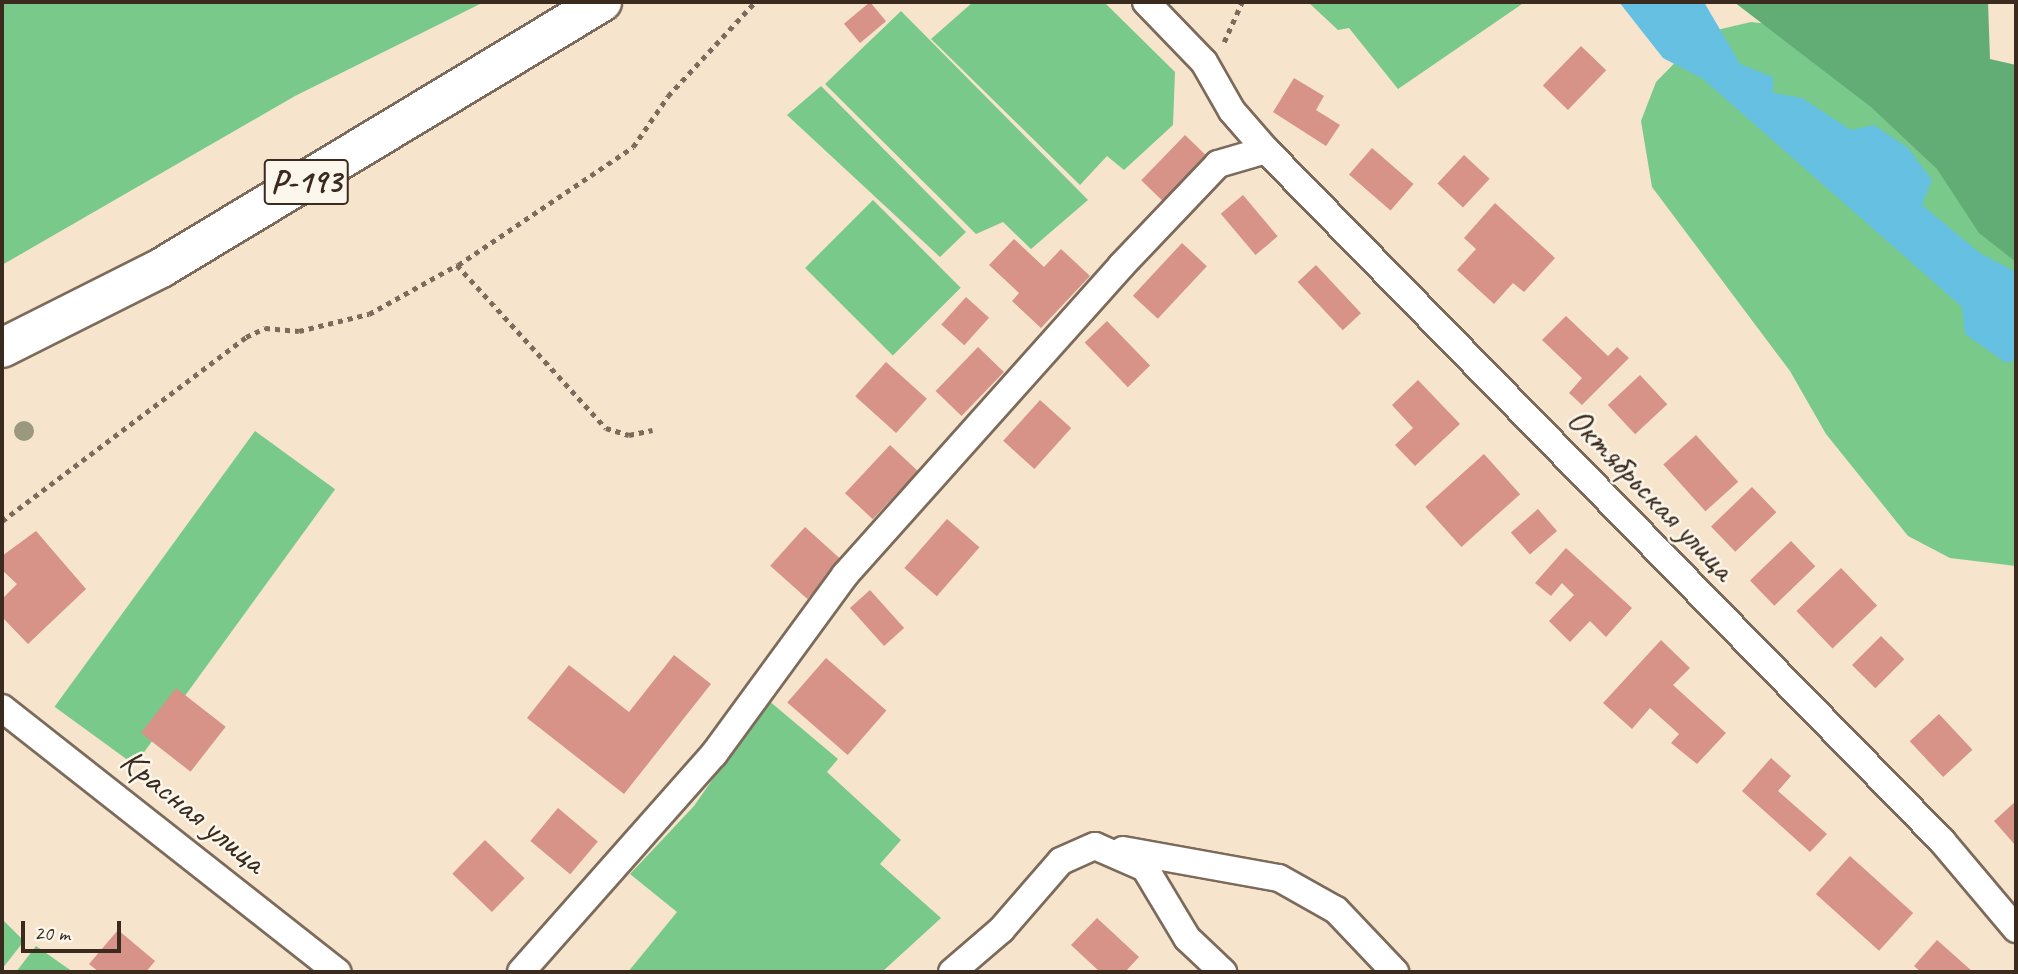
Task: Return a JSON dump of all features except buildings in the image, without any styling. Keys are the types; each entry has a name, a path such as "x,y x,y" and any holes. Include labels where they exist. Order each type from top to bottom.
{"highway":[{"name":"Р-193","path":"2,348 161,268 602,2"}],"street":[{"name":"Октябрьская улица","path":"1146,2 1204,62 1232,111 1266,150 1942,841 2016,929"},
{"path":"521,972 714,754 845,575 1112,276 1218,164 1266,150"},
{"name":"Красная улица","path":"2,708 337,972"},
{"path":"1095,846 1145,868 1187,938 1223,972"},
{"path":"952,972 1002,930 1061,861 1095,846 1279,878 1336,910 1395,972"}],"path":[{"path":"2,520 246,337 265,328 299,331 369,314 457,265 633,147 668,96 755,2"},
{"path":"457,265 606,428 629,435 652,430"}],"green space":[{"path":"2,2 484,2 295,96 2,265"},
{"path":"973,2 1104,2 1175,72 1173,125 1124,170 1107,156 1080,185 931,39"},
{"path":"1308,2 1525,2 1398,89 1349,28 1338,30"},
{"path":"1734,2 1988,2 1990,59 2016,65 2016,262 1979,233 1937,169 1871,107"},
{"path":"901,11 1088,200 1031,249 1003,222 976,234 825,84"},
{"path":"1751,22 1786,26 2016,189 2016,566 1950,558 1908,536 1826,434 1790,371 1652,187 1641,121 1656,82 1704,33"},
{"path":"821,86 966,232 940,257 787,115"},
{"path":"873,200 961,288 893,356 805,268"},
{"path":"255,431 335,489 135,765 55,707"},
{"path":"768,700 838,759 827,772 901,840 880,864 941,918 882,972 628,972 677,912 630,874 694,806"},
{"path":"2,919 24,941 2,969"},
{"path":"36,946 73,972 16,972"}],"water":[{"path":"1619,2 1704,2 1740,64 1773,77 1773,93 1802,98 1851,130 1874,125 1908,148 1932,180 1922,205 1980,253 2016,272 2016,360 2006,363 1965,334 1962,307 1703,79 1663,58"}]}
